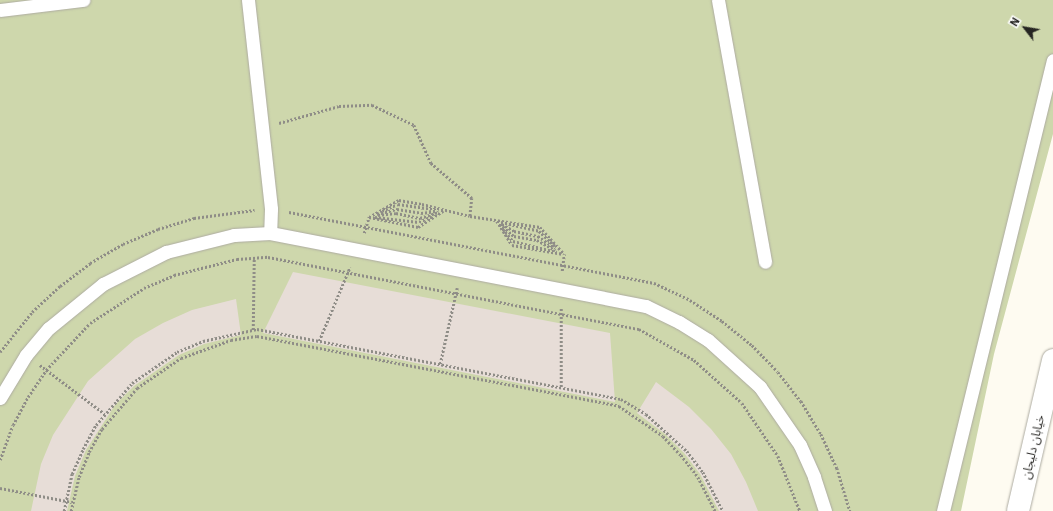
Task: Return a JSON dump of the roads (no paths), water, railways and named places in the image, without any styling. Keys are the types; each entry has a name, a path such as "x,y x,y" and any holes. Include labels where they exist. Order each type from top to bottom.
{"main road":[{"name":"خیابان دلیجان","path":"1018,511 1053,360"}],"lane":[{"path":"0,10 83,0"},
{"path":"248,0 271,209 270,233"},
{"path":"718,0 766,262"},
{"path":"942,511 1053,60"},
{"path":"0,398 26,355 49,328 75,304 103,284 134,266 166,252 200,242 234,235 270,233 646,306 708,340 735,363 760,388 789,427 814,477 825,511"}]}
